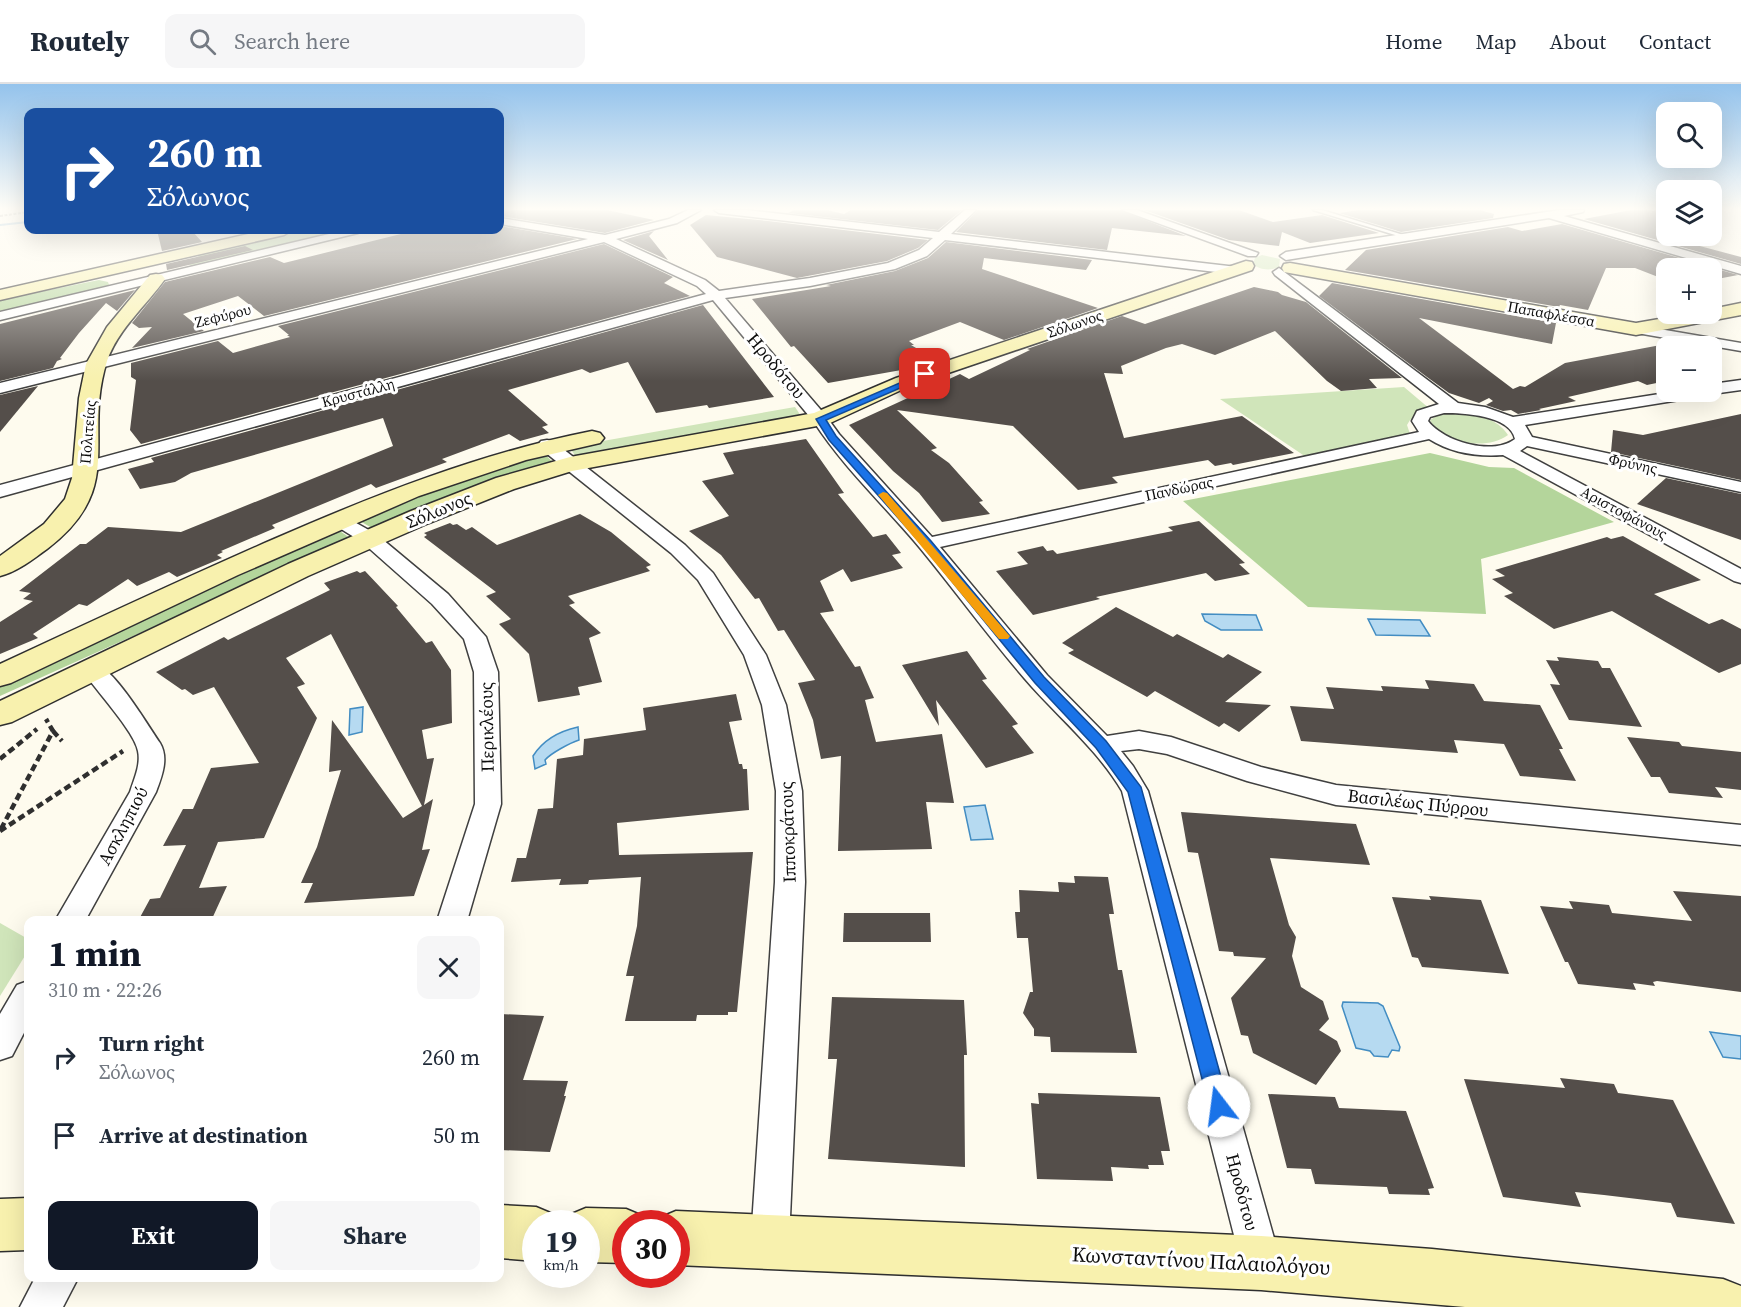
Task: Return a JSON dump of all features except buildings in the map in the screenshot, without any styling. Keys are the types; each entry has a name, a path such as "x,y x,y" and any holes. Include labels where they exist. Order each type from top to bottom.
{"street":[{"path":"126,267 133,277 156,279"},
{"path":"0,295 126,267"},
{"name":"Πολιτείας","path":"0,568 25,551 70,511 81,493 90,398 96,364 109,338 156,279 172,269 171,267"},
{"path":"0,316 205,267"},
{"name":"Ζεφύρου","path":"0,388 488,267"},
{"name":"Ηροδότου","path":"667,267 701,283 716,295 833,438 927,544 1039,680 1101,744 1135,791 1261,1263"},
{"name":"Κρυστάλλη","path":"0,491 716,295 810,282 886,267"},
{"name":"Σόλωνος","path":"0,714 40,709 94,670 305,567 369,538 536,472 813,411 1232,267"},
{"path":"1287,267 1453,407"},
{"name":"Παπαφλέσσα","path":"1296,267 1741,347"},
{"path":"1722,302 1741,299"},
{"path":"1636,329 1741,309"},
{"path":"1603,323 1656,314"},
{"path":"1722,388 1741,385"},
{"path":"1511,422 1656,399"},
{"path":"1453,407 1484,412 1511,422 1522,431 1524,440 1517,447 1506,450 1470,448 1431,434 1421,425 1420,416 1435,409 1453,407"},
{"name":"Σόλωνος","path":"0,676 245,561 450,475 547,445 813,411"},
{"name":"Πανδώρας","path":"927,544 1431,434"},
{"name":"Φρύνης","path":"1524,440 1741,487"},
{"name":"Ιπποκράτους","path":"547,445 678,549 706,577 755,655 774,705 789,791 790,882 770,1240"},
{"name":"Αριστοφάνους","path":"1506,450 1741,577"},
{"name":"Περικλέους","path":"340,520 369,538 440,599 474,637 486,672 488,804 455,916"},
{"name":"Ασκληπιού","path":"73,916 143,792 151,768 151,749 124,707 94,670"},
{"name":"Βασιλέως Πύρρου","path":"1101,744 1139,740 1171,746 1256,775 1336,795 1741,835"},
{"path":"0,1045 24,1002"},
{"path":"0,1225 24,1224"},
{"path":"504,1232 522,1233"},
{"name":"Κωνσταντίνου Παλαιολόγου","path":"690,1238 1261,1263 1432,1276 1723,1307"},
{"path":"40,1307 56,1282"}],"path":[{"path":"0,759 40,709 62,741"},
{"path":"0,830 53,731"},
{"path":"0,830 143,738"}],"green space":[{"path":"1257,267 1279,267 1272,269"},
{"path":"99,280 108,282 109,285 97,291 0,314 0,300"},
{"path":"1404,387 1430,409 1410,420 1407,425 1410,434 1312,461 1220,399"},
{"path":"795,407 803,419 577,458 569,447"},
{"path":"1460,413 1493,421 1508,435 1489,443 1477,444 1454,440 1444,435 1430,420 1440,414"},
{"path":"543,453 553,462 372,528 358,520 423,493"},
{"path":"1430,453 1489,467 1514,468 1614,522 1481,559 1486,614 1308,607 1183,501"},
{"path":"337,529 350,538 0,696 0,682"},
{"path":"0,923 24,937 24,957 0,996"}],"water":[{"path":"1202,614 1256,615 1262,630 1221,630 1205,621"},
{"path":"1368,619 1420,620 1430,636 1376,635"},
{"path":"363,707 362,732 349,735 350,709"},
{"path":"578,727 579,740 556,751 545,760 546,764 535,769 533,756 542,745 558,734"},
{"path":"985,805 993,839 971,840 964,807"},
{"path":"1343,1002 1378,1003 1383,1006 1400,1047 1399,1051 1392,1050 1388,1057 1374,1056 1370,1051 1356,1048 1342,1006"},
{"path":"1710,1032 1741,1036 1741,1059 1723,1057"}],"slow traffic":[{"path":"883,495 1004,636"}],"route":[{"path":"925,374 820,419 833,438 927,544 1039,680 1101,744 1124,772 1135,791 1219,1106"}]}
